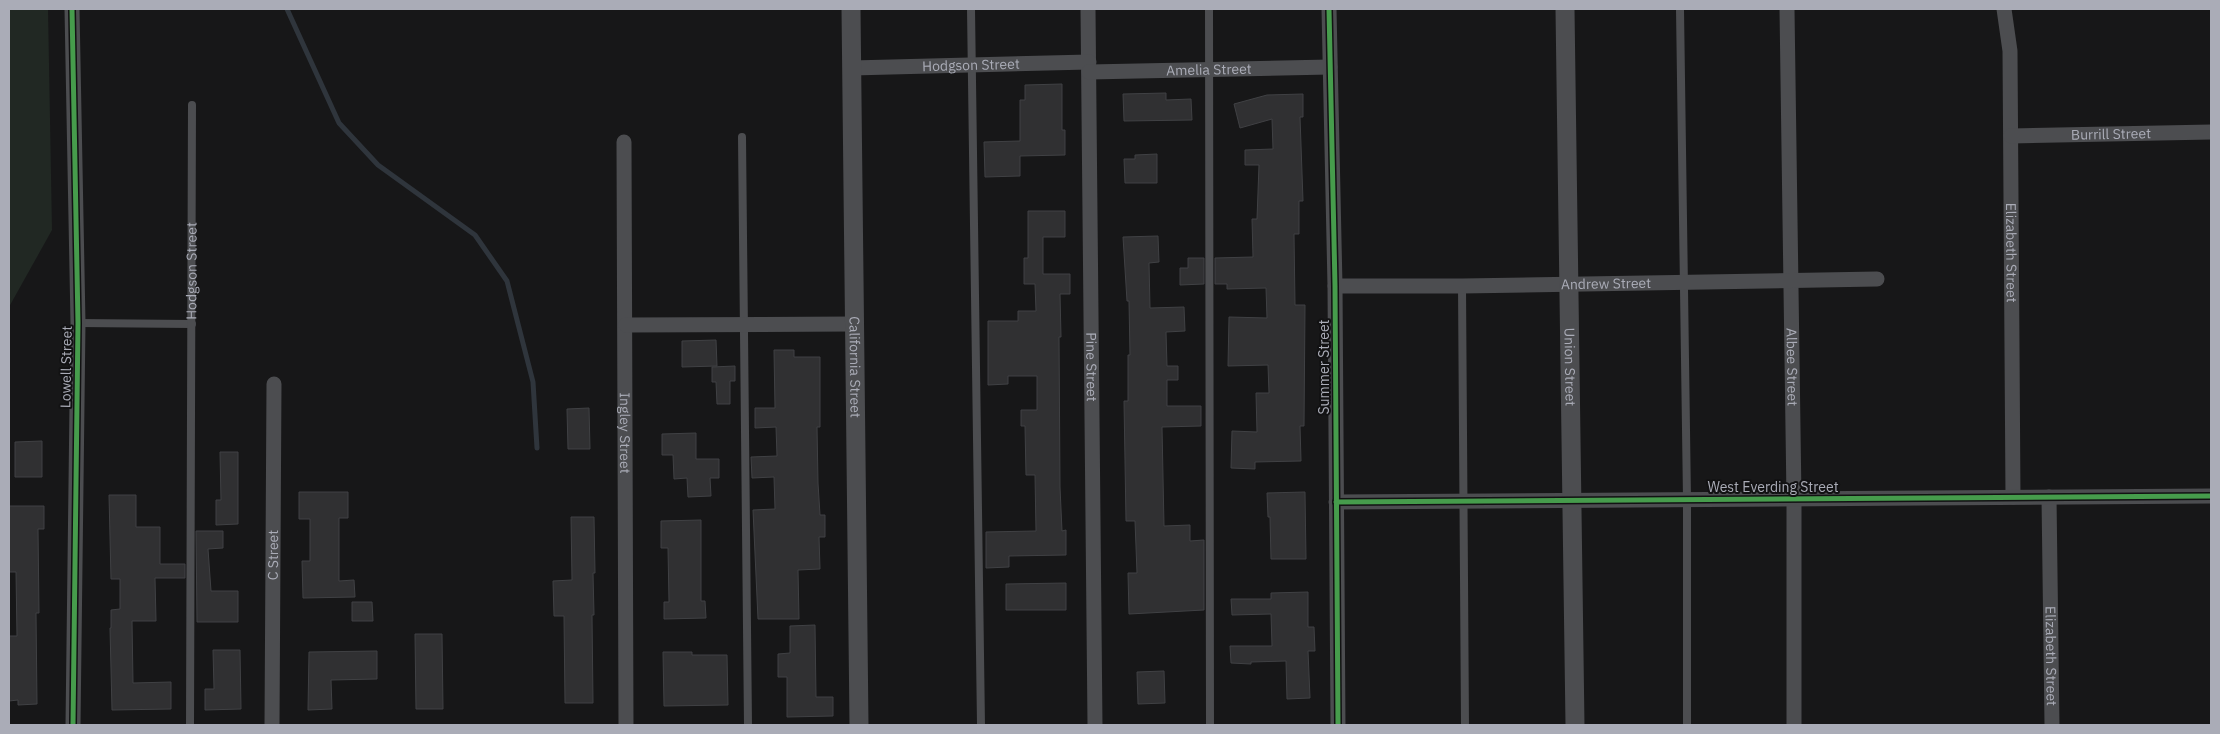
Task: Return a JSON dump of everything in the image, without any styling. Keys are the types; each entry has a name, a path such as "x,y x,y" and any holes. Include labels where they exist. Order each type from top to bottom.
{"street":[{"name":"Lowell Street","path":"72,9 78,323 73,725"},
{"name":"California Street","path":"851,9 853,324 859,725"},
{"name":"Pine Street","path":"1088,9 1095,725"},
{"name":"Summer Street","path":"1329,9 1335,286 1338,725"},
{"name":"Union Street","path":"1565,9 1575,725"},
{"name":"Albee Street","path":"1788,9 1794,498 1794,725"},
{"name":"Elizabeth Street","path":"2004,9 2010,51 2013,497"},
{"name":"Hodgson Street","path":"852,68 973,65 1089,67"},
{"name":"Amelia Street","path":"1089,67 1211,70 1330,67"},
{"name":"Burrill Street","path":"2011,136 2211,132"},
{"name":"Ingley Street","path":"624,142 626,725"},
{"name":"Andrew Street","path":"1335,286 1462,286 1878,279"},
{"path":"626,325 853,324"},
{"name":"C Street","path":"272,725 274,384"},
{"name":"West Everding Street","path":"1336,502 2211,496"},
{"name":"Elizabeth Street","path":"2049,497 2052,725"}],"lane":[{"path":"971,9 981,725"},
{"path":"1209,9 1211,70 1210,725"},
{"path":"1680,9 1682,281 1687,499 1687,725"},
{"name":"Hodgson Street","path":"78,323 192,324 192,105"},
{"path":"742,137 746,324 748,725"},
{"path":"1462,286 1465,725"},
{"path":"190,725 192,324"}],"shaded area":[{"path":"9,9 48,9 52,230 9,307"}],"building":[{"path":"1062,84 1062,130 1065,130 1065,155 1020,156 1020,176 985,177 984,142 1020,141 1020,100 1025,100 1025,85"},
{"path":"1166,93 1166,100 1191,99 1192,120 1124,121 1123,94"},
{"path":"1303,94 1303,117 1300,117 1303,201 1299,201 1299,234 1294,234 1295,305 1305,305 1304,426 1300,426 1301,461 1255,462 1255,469 1231,468 1232,431 1257,432 1256,393 1269,393 1268,365 1228,366 1229,317 1267,318 1266,288 1227,289 1227,284 1215,284 1215,258 1253,257 1252,219 1257,219 1259,165 1245,165 1245,150 1273,149 1272,119 1240,128 1234,104 1267,95"},
{"path":"1157,154 1157,183 1125,183 1124,159 1135,159 1135,155"},
{"path":"1028,211 1065,211 1065,237 1043,237 1043,274 1070,274 1070,294 1060,294 1061,337 1059,337 1060,487 1062,531 1066,530 1066,555 1009,556 1009,567 986,568 986,532 1036,531 1035,475 1026,475 1025,426 1021,426 1021,410 1037,410 1037,376 1008,376 1008,384 988,385 988,321 1018,321 1018,311 1036,311 1035,284 1024,284 1024,258 1028,258"},
{"path":"1158,236 1159,262 1149,263 1150,308 1184,307 1185,331 1166,332 1167,366 1178,366 1178,380 1167,380 1167,406 1201,406 1201,426 1162,427 1164,526 1190,525 1190,541 1204,540 1204,610 1129,614 1128,573 1137,573 1135,521 1126,521 1124,401 1128,401 1128,355 1130,355 1129,301 1127,301 1123,237"},
{"path":"1188,258 1204,258 1204,284 1180,285 1180,268 1188,268"},
{"path":"716,340 717,366 682,367 682,341"},
{"path":"774,350 794,350 794,357 820,357 820,427 817,427 818,483 820,515 825,515 825,537 819,537 820,569 798,570 799,619 758,619 753,510 775,509 774,477 752,478 751,457 777,456 776,427 755,428 755,408 775,408"},
{"path":"735,366 735,381 730,381 730,404 717,404 716,382 712,382 712,367"},
{"path":"589,408 590,449 568,449 567,409"},
{"path":"696,433 696,459 719,459 719,478 710,478 711,496 688,497 687,478 674,479 673,455 662,455 662,434"},
{"path":"42,441 42,477 15,477 15,442"},
{"path":"220,452 238,452 238,524 216,525 216,500 221,500"},
{"path":"299,492 348,492 348,518 339,518 339,581 354,580 355,597 303,598 302,561 310,561 310,519 299,519"},
{"path":"1305,492 1306,559 1271,559 1270,517 1268,517 1267,493"},
{"path":"109,495 136,495 136,527 160,527 160,564 185,564 185,578 155,578 156,621 132,621 133,683 171,682 171,709 112,710 111,610 120,609 120,579 111,579"},
{"path":"9,506 44,506 44,529 38,529 39,613 36,613 37,704 18,705 18,700 9,701 9,636 17,636 16,572 9,572"},
{"path":"571,517 594,517 593,703 565,703 564,616 554,616 553,581 572,580"},
{"path":"701,520 701,601 705,601 706,618 664,619 664,602 669,602 668,548 661,548 661,521"},
{"path":"196,531 223,531 223,548 208,549 211,591 238,591 238,622 197,622"},
{"path":"1066,583 1066,610 1006,610 1006,584"},
{"path":"1308,592 1308,627 1314,627 1315,651 1308,651 1310,698 1287,699 1286,661 1251,662 1251,664 1231,663 1230,646 1272,646 1271,614 1232,615 1231,599 1271,599 1271,593"},
{"path":"352,602 372,602 373,621 352,621"},
{"path":"815,625 816,697 833,697 833,716 787,717 787,677 778,677 778,654 790,653 790,626"},
{"path":"415,634 442,634 443,709 416,709"},
{"path":"213,650 240,650 241,709 205,710 205,689 214,689"},
{"path":"377,651 377,679 331,680 332,709 308,710 309,652"},
{"path":"663,652 692,652 692,655 727,655 728,705 664,706"},
{"path":"1164,671 1165,703 1138,704 1137,672"}],"waterway":[{"path":"287,9 339,123 378,165 475,235 507,281 533,382 537,448"}],"cycle path":[{"path":"72,9 78,323 73,725"},
{"path":"1329,9 1335,286 1338,725"},
{"path":"1336,502 2211,496"}]}
